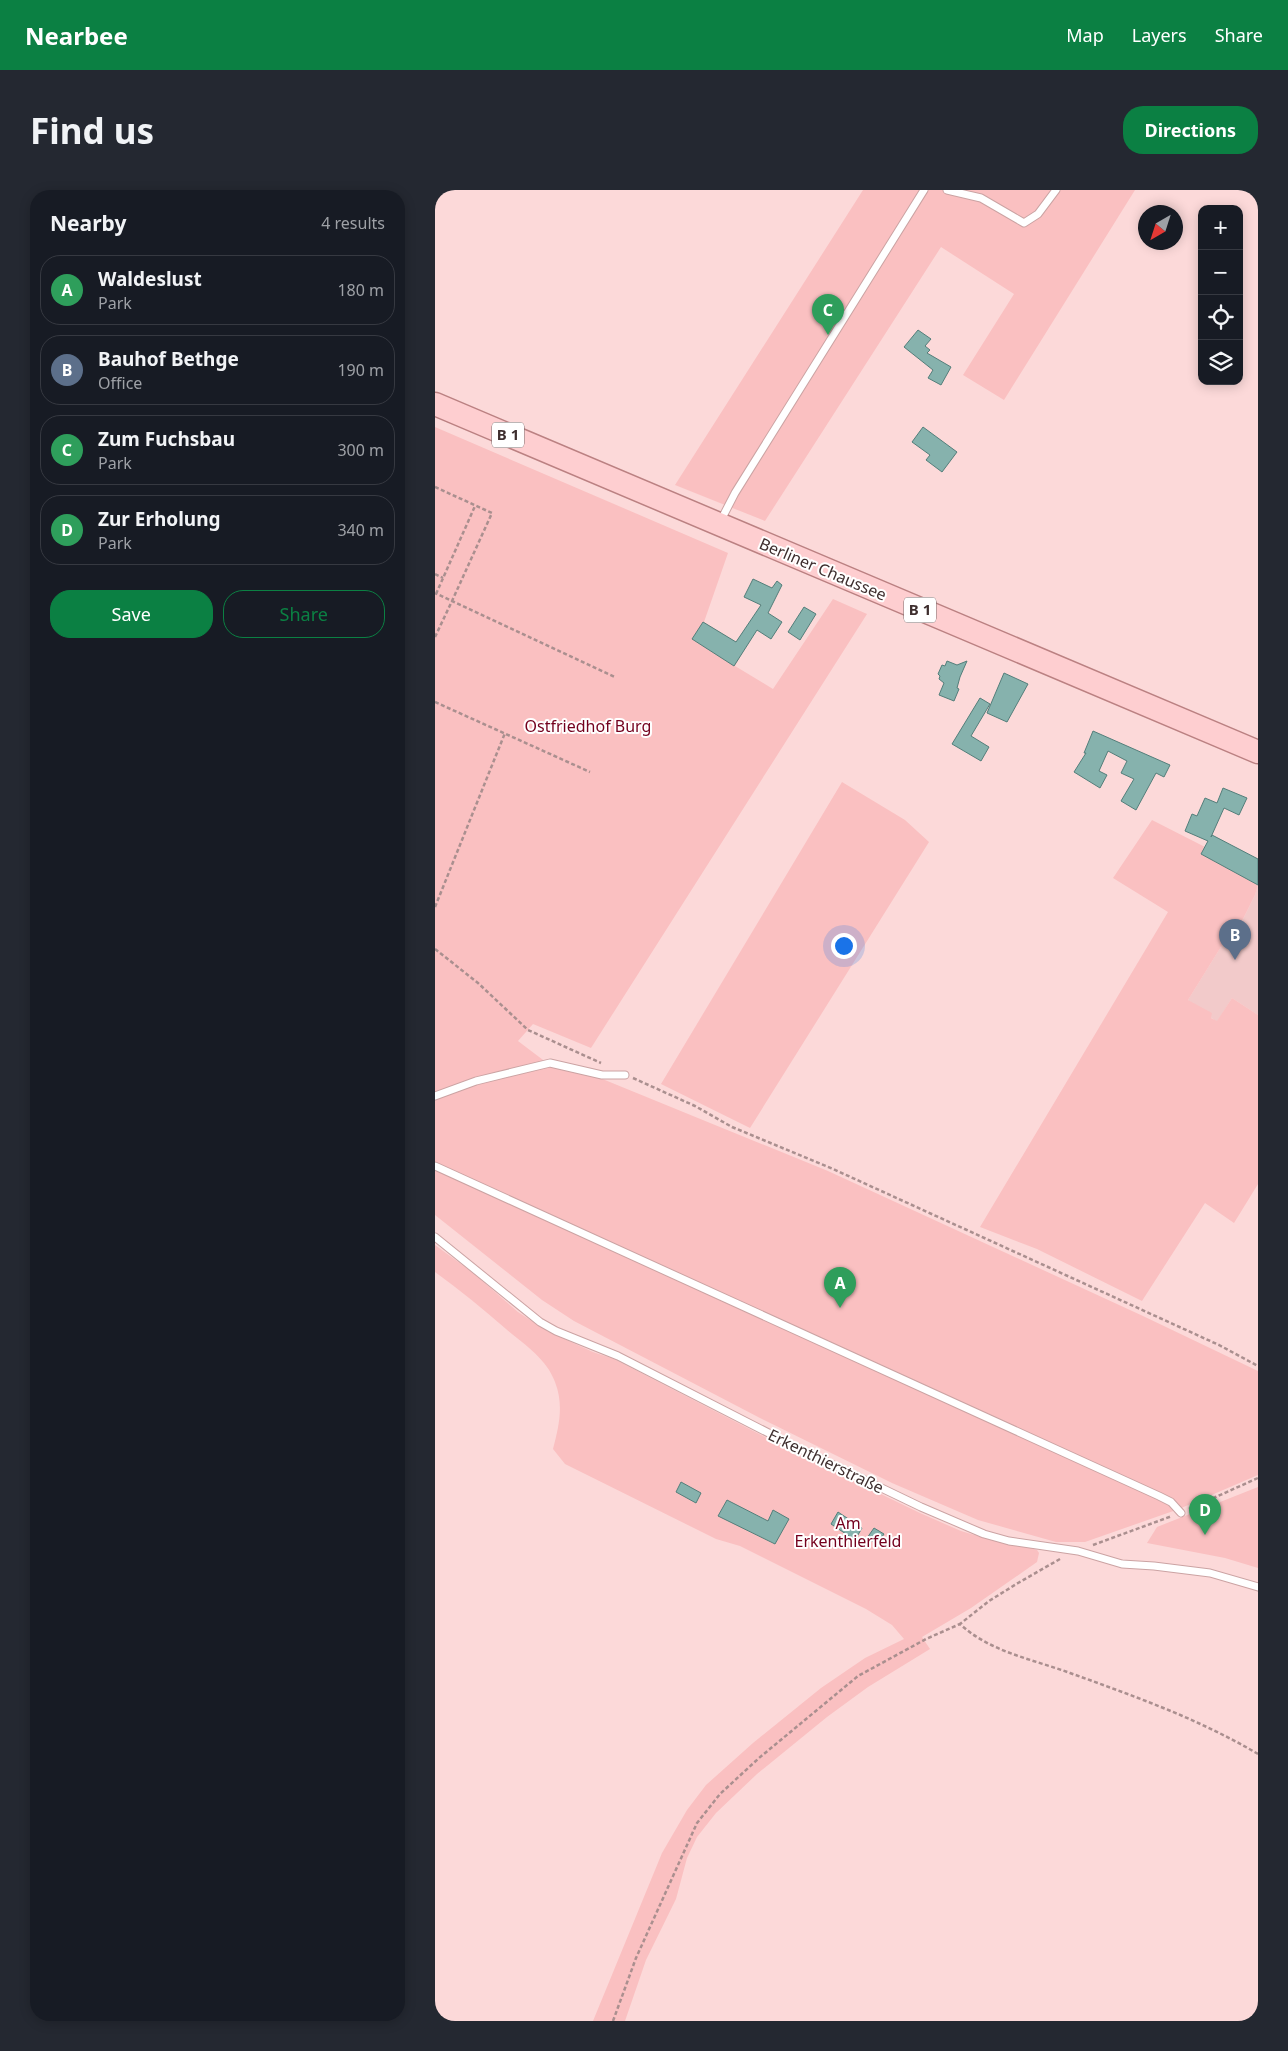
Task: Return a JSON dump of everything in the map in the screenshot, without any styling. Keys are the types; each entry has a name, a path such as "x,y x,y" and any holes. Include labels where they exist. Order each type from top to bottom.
{"main road":[{"name":"Berliner Chaussee","path":"435,404 1258,752"}],"lane":[{"path":"719,524 735,493 924,190"},
{"path":"947,190 981,198 1024,223 1038,214 1056,190"},
{"path":"435,1096 476,1080 550,1063 603,1075 625,1075"},
{"path":"435,1166 1159,1496 1171,1502 1181,1512"},
{"name":"Erkenthierstraße","path":"435,1237 540,1322 618,1356 790,1444 958,1524 1009,1541 1078,1551 1121,1564 1154,1566 1210,1574 1258,1587"}],"path":[{"path":"435,487 492,514 435,638"},
{"path":"475,506 435,594 615,677"},
{"path":"435,574 443,578"},
{"path":"435,703 590,772"},
{"path":"435,907 505,733"},
{"path":"435,949 478,983 528,1030 695,1106 732,1128 900,1198 1219,1345 1258,1366"},
{"path":"613,2021 636,1958 697,1823 720,1794 774,1746 858,1676 926,1639 960,1624 989,1601 1044,1567 1078,1551 1181,1512 1258,1478"},
{"path":"960,1624 971,1635 996,1648 1175,1712 1208,1726 1258,1754"}],"shaded area":[{"path":"1258,884 1258,1015 1232,998 1217,1022 1188,1000 1237,921 1241,923 1255,895"}],"green space":[{"path":"863,190 1135,190 1004,400 963,375 1014,294 941,247 765,521 675,485"},
{"name":"Ostfriedhof Burg","path":"435,427 728,553 704,622 745,648 735,666 773,689 833,599 867,614 591,1048 533,1024 518,1041 551,1066 600,1078 828,1171 1258,1371 1258,1475 1179,1509 1085,1542 1056,1542 978,1520 892,1483 760,1418 574,1321 542,1300 435,1215"},
{"path":"842,782 905,820 929,842 750,1128 661,1084"},
{"path":"1152,820 1205,847 1201,854 1258,885 1241,923 1237,921 1188,1000 1212,1013 1211,1018 1217,1021 1232,998 1258,1015 1258,1184 1234,1223 1205,1203 1142,1301 1037,1249 980,1227 1168,912 1113,878"},
{"name":"Am Erkenthierfeld","path":"435,1245 472,1272 518,1312 547,1331 593,1352 614,1359 788,1449 920,1513 961,1531 988,1539 1028,1547 1037,1550 1039,1553 1037,1562 971,1608 922,1637 930,1649 868,1687 827,1717 757,1774 716,1813 697,1837 687,1858 676,1899 646,1960 625,2021 593,2021 662,1853 687,1810 706,1785 753,1743 821,1688 865,1658 904,1639 892,1625 866,1609 740,1546 716,1539 565,1464 553,1449 559,1424 560,1407 558,1391 547,1366 527,1346 435,1272"},
{"path":"1258,1487 1258,1568 1225,1558 1147,1543 1157,1527"}],"building":[{"path":"918,330 931,339 925,346 930,350 927,353 951,367 941,385 928,378 933,370 904,347"},
{"path":"923,427 957,452 942,472 926,460 930,455 912,442"},
{"path":"753,579 772,588 777,581 782,585 768,613 782,622 771,639 757,630 734,666 692,639 703,622 736,642 761,605 744,597"},
{"path":"804,607 816,614 800,640 788,632"},
{"path":"947,661 957,665 967,661 960,677 957,688 959,689 954,701 939,695 944,683 939,679 940,676 938,674 942,665 945,666"},
{"path":"1004,673 1028,684 1007,722 987,713"},
{"path":"980,698 990,704 971,736 989,747 981,761 952,744"},
{"path":"1093,731 1170,765 1164,777 1156,773 1136,810 1121,801 1134,779 1121,773 1127,761 1108,751 1099,771 1107,775 1100,788 1074,772 1086,753 1084,753"},
{"path":"1223,788 1247,798 1239,815 1224,808 1211,837 1212,835 1258,859 1258,885 1201,854 1208,841 1185,831 1192,814 1197,816 1205,798 1217,803"},
{"path":"681,1482 701,1493 696,1503 676,1492"},
{"path":"727,1500 768,1521 773,1510 789,1519 775,1544 718,1516"},
{"path":"838,1512 862,1528 855,1540 831,1524"},
{"path":"874,1528 884,1534 877,1544 867,1538"}],"place":[{"name":"Zum Fuchsbau","path":"828,335"},
{"name":"Bauhof Bethge","path":"1235,960"},
{"name":"Waldeslust","path":"840,1308"},
{"name":"Zur Erholung","path":"1205,1535"}]}
